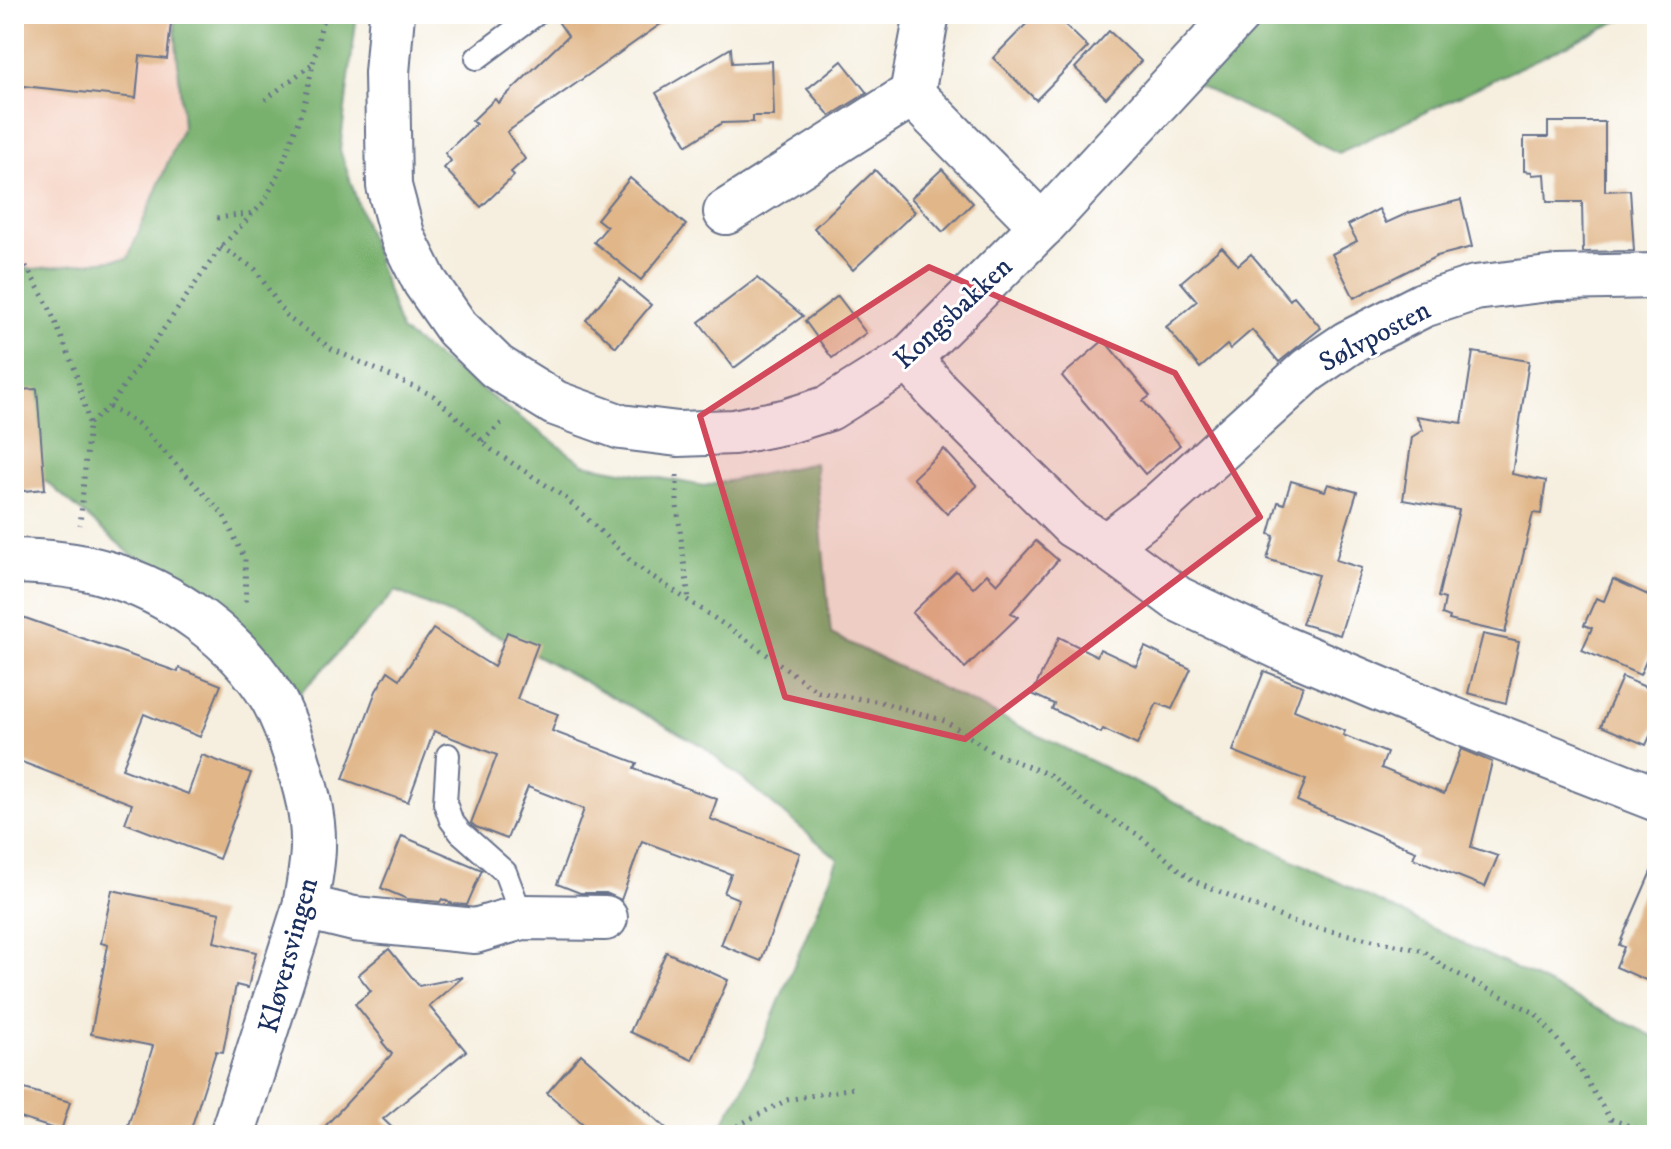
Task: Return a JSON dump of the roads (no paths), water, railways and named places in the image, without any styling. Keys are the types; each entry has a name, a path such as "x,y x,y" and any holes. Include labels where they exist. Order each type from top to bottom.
{"street":[{"name":"Kongsbakken","path":"392,14 387,73 389,186 403,238 433,293 457,328 497,367 555,403 621,427 678,434 734,432 788,421 829,408 909,358 1042,226 1238,14"},
{"path":"726,212 912,94 927,14"},
{"path":"912,94 1042,226"},
{"name":"Sølvposten","path":"1106,546 1159,505 1308,370 1348,343 1423,305 1475,288 1557,278 1657,276"},
{"path":"909,358 938,392 1072,525 1178,599 1282,648 1449,718 1657,799"},
{"name":"Kløversvingen","path":"14,561 73,565 104,572 147,588 227,642 273,699 288,733 310,809 313,847 305,907 232,1135"},
{"path":"305,907 354,919 475,931 522,917 605,918"}],"lane":[{"path":"477,58 536,14"},
{"path":"448,755 445,803 451,820 460,832 505,872 522,917"}]}
